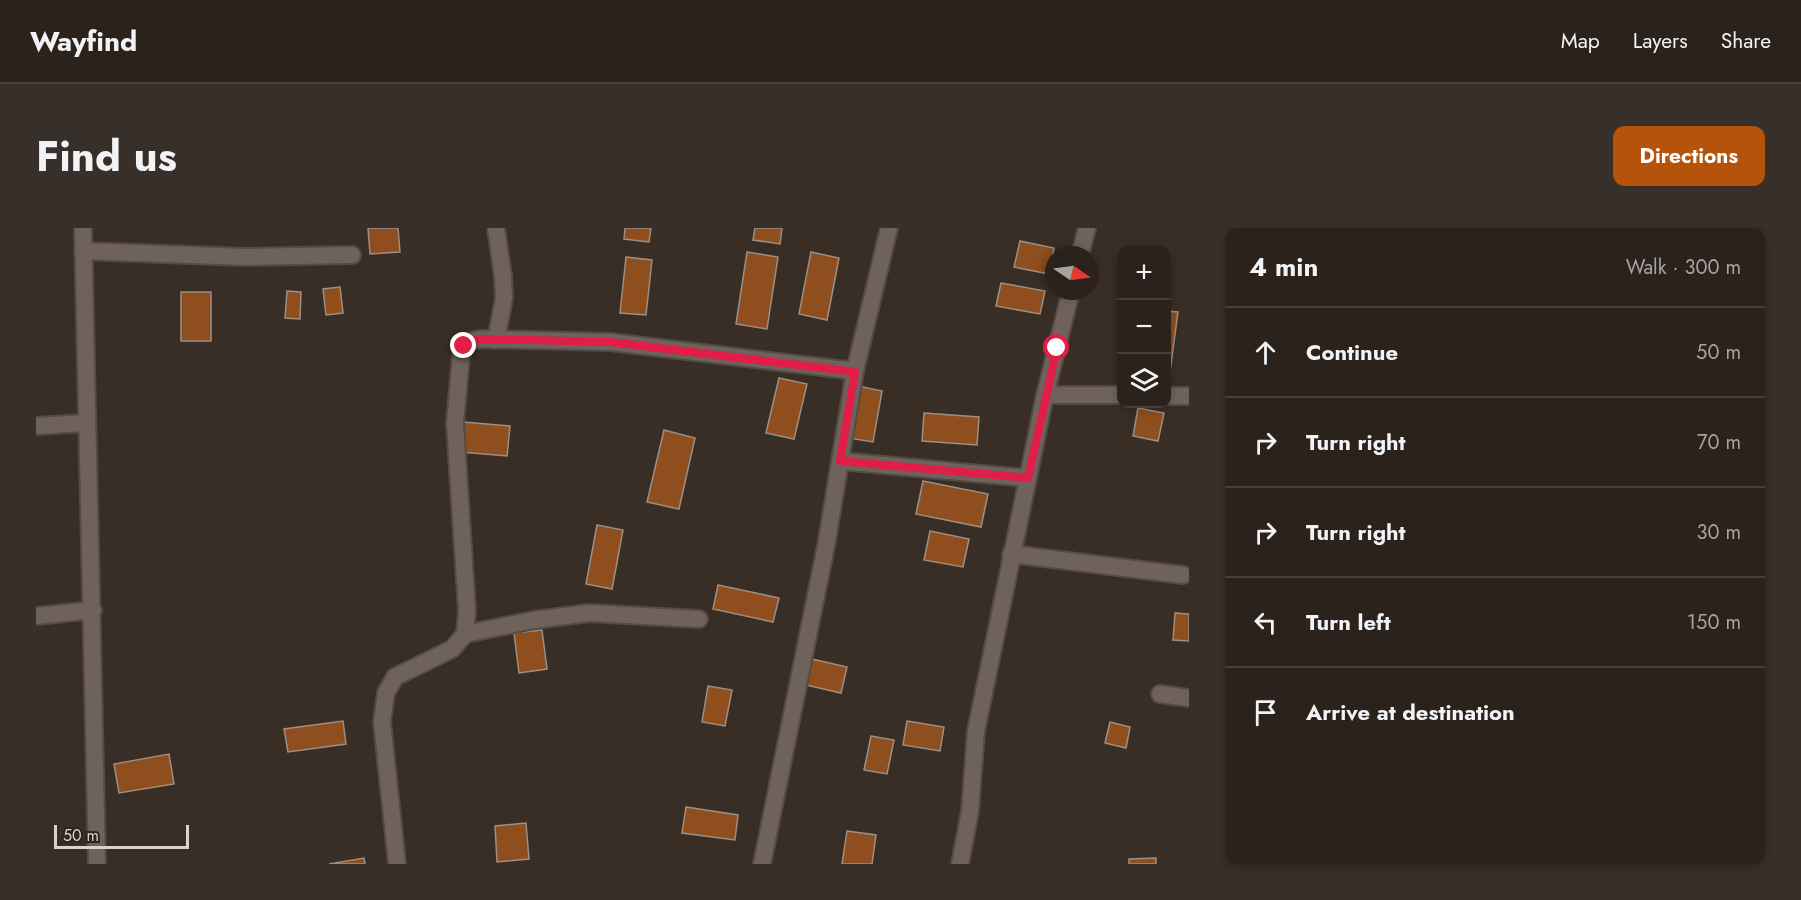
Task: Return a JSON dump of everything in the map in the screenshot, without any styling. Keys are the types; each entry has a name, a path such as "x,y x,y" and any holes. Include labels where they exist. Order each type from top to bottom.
{"street":[{"path":"83,228 97,864"},
{"path":"496,228 504,298 496,340"},
{"path":"762,864 824,558 855,372 889,228"},
{"path":"1082,246 1087,228"},
{"path":"83,251 245,257 352,255"},
{"path":"960,864 970,811 976,731 1045,394 1069,300"},
{"path":"397,864 382,722 386,693 395,677 453,649 465,634 467,611 455,423 464,346 471,340 610,342 855,372"},
{"path":"1045,394 1117,395"},
{"path":"1171,396 1189,396"},
{"path":"36,426 86,423"},
{"path":"840,461 1028,478"},
{"path":"1011,554 1183,575"},
{"path":"36,616 93,610"},
{"path":"465,634 534,620 588,613 699,618"},
{"path":"1160,694 1189,698"}],"building":[{"path":"368,228 398,228 400,252 370,254"},
{"path":"625,228 651,228 649,242 624,239"},
{"path":"755,228 782,228 780,244 753,240"},
{"path":"1020,241 1045,246 1045,273 1014,267"},
{"path":"747,252 778,257 767,329 736,324"},
{"path":"811,252 839,258 827,320 799,314"},
{"path":"626,257 652,260 646,315 620,313"},
{"path":"1001,283 1045,291 1040,314 996,306"},
{"path":"340,287 343,313 326,315 323,289"},
{"path":"287,291 301,292 300,319 285,318"},
{"path":"181,292 211,292 211,341 181,341"},
{"path":"1171,311 1178,312 1171,364"},
{"path":"779,378 807,384 794,439 766,433"},
{"path":"858,386 882,391 873,442 848,438"},
{"path":"1138,408 1164,413 1158,441 1133,436"},
{"path":"924,413 979,417 977,445 922,441"},
{"path":"463,422 510,426 507,456 461,452"},
{"path":"664,430 695,438 679,509 647,502"},
{"path":"923,481 988,494 981,527 916,514"},
{"path":"597,525 623,530 612,589 586,584"},
{"path":"930,531 969,539 963,567 924,560"},
{"path":"718,585 779,598 773,622 713,609"},
{"path":"1175,613 1189,614 1189,641 1173,640"},
{"path":"542,630 547,669 519,673 514,633"},
{"path":"812,659 847,667 841,693 806,685"},
{"path":"708,686 732,690 725,726 702,722"},
{"path":"343,721 346,744 288,752 284,729"},
{"path":"907,721 944,727 940,751 903,745"},
{"path":"1110,722 1130,727 1126,748 1105,743"},
{"path":"871,736 894,740 887,774 864,770"},
{"path":"169,754 174,784 119,793 114,764"},
{"path":"686,807 738,815 735,840 682,833"},
{"path":"526,823 529,859 497,862 495,826"},
{"path":"847,831 876,835 872,864 842,864"},
{"path":"364,858 365,864 329,864"},
{"path":"1156,858 1156,864 1129,864 1129,859"}],"route":[{"path":"464,346 471,340 482,339 610,342 855,372 840,461 1028,478 1057,348"}]}
